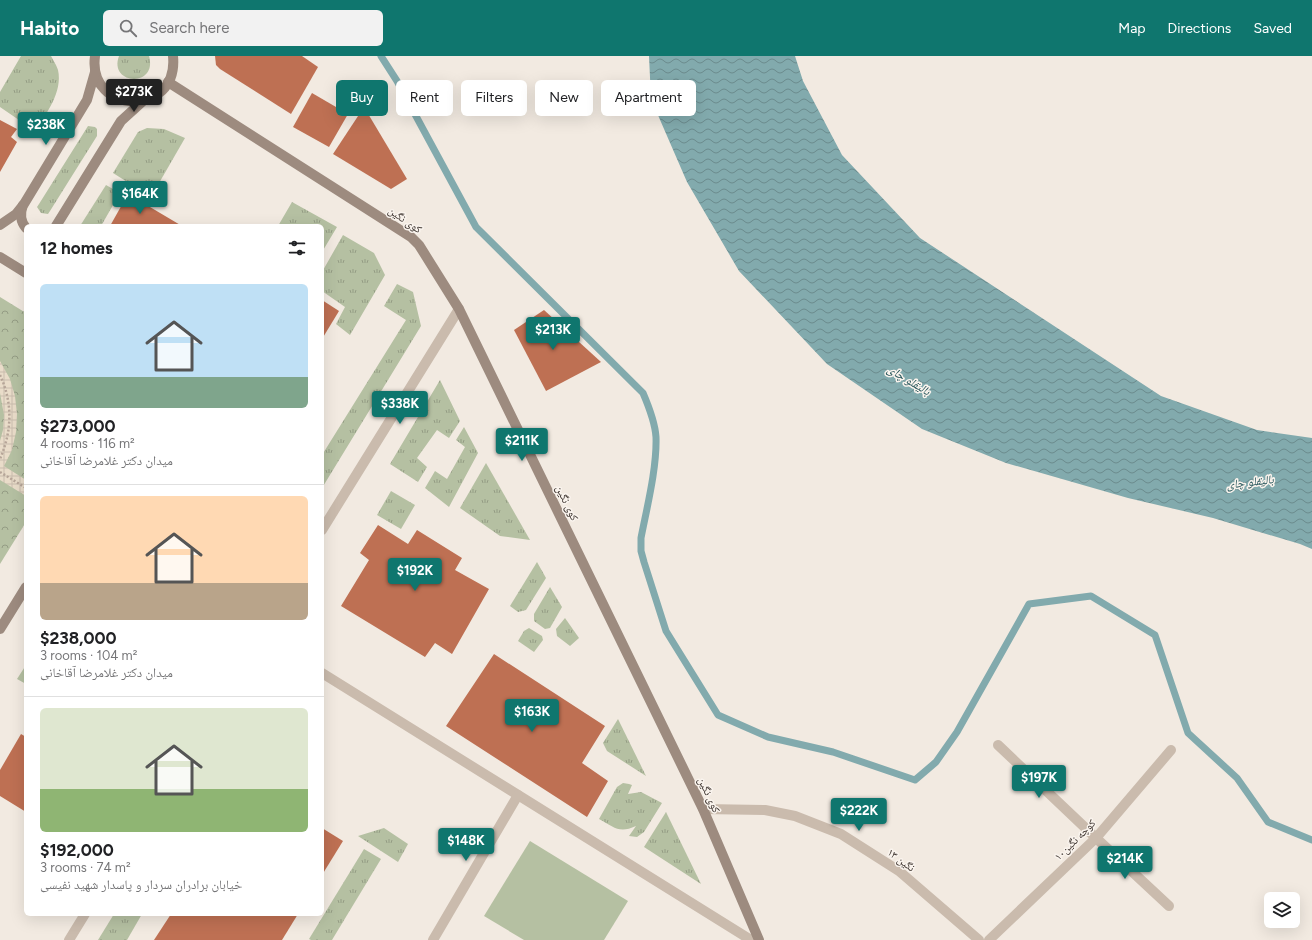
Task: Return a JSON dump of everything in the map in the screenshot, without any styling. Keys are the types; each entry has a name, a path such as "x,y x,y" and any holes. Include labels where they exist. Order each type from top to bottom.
{"street":[{"path":"95,56 94,62 96,72 104,88 117,98 124,101 143,101"},
{"path":"57,224 121,121 143,101 158,94 168,82 172,73 173,56"},
{"path":"0,225 16,214 24,204 88,100 96,72"},
{"name":"کوی نگین","path":"168,82 411,237 419,245 459,309 704,809 759,940"},
{"path":"24,204 21,211 21,219 24,224"},
{"path":"0,257 24,272"},
{"path":"324,527 459,309"},
{"path":"0,629 24,590"},
{"path":"324,674 750,940"},
{"path":"998,745 1169,906"},
{"name":"کوچه نگین۱۰","path":"989,940 1096,838 1171,750"},
{"path":"432,940 518,795"},
{"name":"نگین ۱۳","path":"704,809 765,810 795,816 841,834 899,871 979,940"},
{"path":"69,940 84,916"}],"path":[{"path":"0,374 7,393 10,411 10,428 6,446 0,459"},
{"path":"0,472 24,487"}],"green space":[{"path":"21,56 51,56 58,70 59,78 56,94 35,131 0,107 0,92"},
{"path":"119,56 149,56 150,66 147,74 141,78 133,79 126,77 120,73 118,66"},
{"path":"88,126 95,127 97,129 97,136 48,214 41,213 37,207"},
{"path":"147,128 164,129 185,138 151,197 113,173 138,132"},
{"path":"106,185 120,193 102,224 81,224"},
{"path":"292,202 337,227 324,249 324,224 279,224"},
{"path":"343,235 374,253 385,275 350,335 336,324 345,307 324,292 324,268"},
{"path":"397,284 413,292 421,326 324,485 324,452 406,320 384,306"},
{"path":"0,297 24,312 24,525 0,564"},
{"path":"440,380 460,421 449,438 437,430 417,458 427,467 418,482 390,464"},
{"path":"464,427 478,453 449,507 425,488 435,471 447,479 465,447 456,440"},
{"path":"486,463 530,540 500,536 460,508"},
{"path":"391,491 415,505 401,529 377,515"},
{"path":"537,562 546,578 526,610 518,612 510,606"},
{"path":"550,587 562,607 550,628 545,629 534,621 534,614"},
{"path":"565,618 579,638 570,646 557,636 556,629"},
{"path":"529,628 542,636 543,640 534,652 518,641 524,631"},
{"path":"24,668 24,683 17,679"},
{"path":"618,719 646,776 607,751 603,743"},
{"path":"623,783 632,785 628,794 641,792 662,803 644,832 637,837 629,836 636,826 621,829 613,827 599,819 617,787"},
{"path":"666,812 701,884 644,847"},
{"path":"384,828 408,844 398,862 358,836"},
{"path":"530,841 628,901 604,940 524,940 484,916"},
{"path":"364,849 381,859 332,940 309,939"},
{"path":"113,916 141,916 127,940 98,940"}],"shaded area":[{"path":"0,361 10,379 15,396 17,414 16,432 12,450 4,466 24,479 24,495 0,480 0,441 3,430 4,415 0,393"}],"water":[{"name":"بالیقلو چای","path":"649,56 795,56 803,81 842,155 920,238 1161,396 1257,430 1312,438 1312,549 1213,518 1128,498 1006,463 922,429 827,364 739,271 687,182 658,116 696,116 696,80 650,80"}],"building":[{"path":"215,56 302,56 318,67 291,114 220,69 216,65"},
{"path":"312,93 336,107 336,116 347,116 329,147 293,127"},
{"path":"358,116 369,116 407,179 391,189 333,154"},
{"path":"0,120 17,129 11,137 17,142 0,172"},
{"path":"128,194 179,224 111,224"},
{"path":"324,301 339,311 324,336"},
{"path":"544,310 601,362 546,391 514,330"},
{"path":"378,525 408,544 417,530 462,558 455,570 489,589 452,654 435,643 425,657 341,606 369,560 360,553"},
{"path":"494,654 605,726 582,763 608,781 587,817 446,726"},
{"path":"21,734 24,736 24,811 0,796 0,770"},
{"path":"324,829 343,841 324,872"},
{"path":"170,916 297,916 282,940 154,940"}],"waterway":[{"path":"381,56 397,81 476,227 643,393 654,426 656,449 651,488 641,538 641,551 666,631 718,715 768,737 833,752 915,780 936,762 957,732 1029,604 1091,596 1155,635 1188,733 1237,778 1268,822 1312,840"}]}
